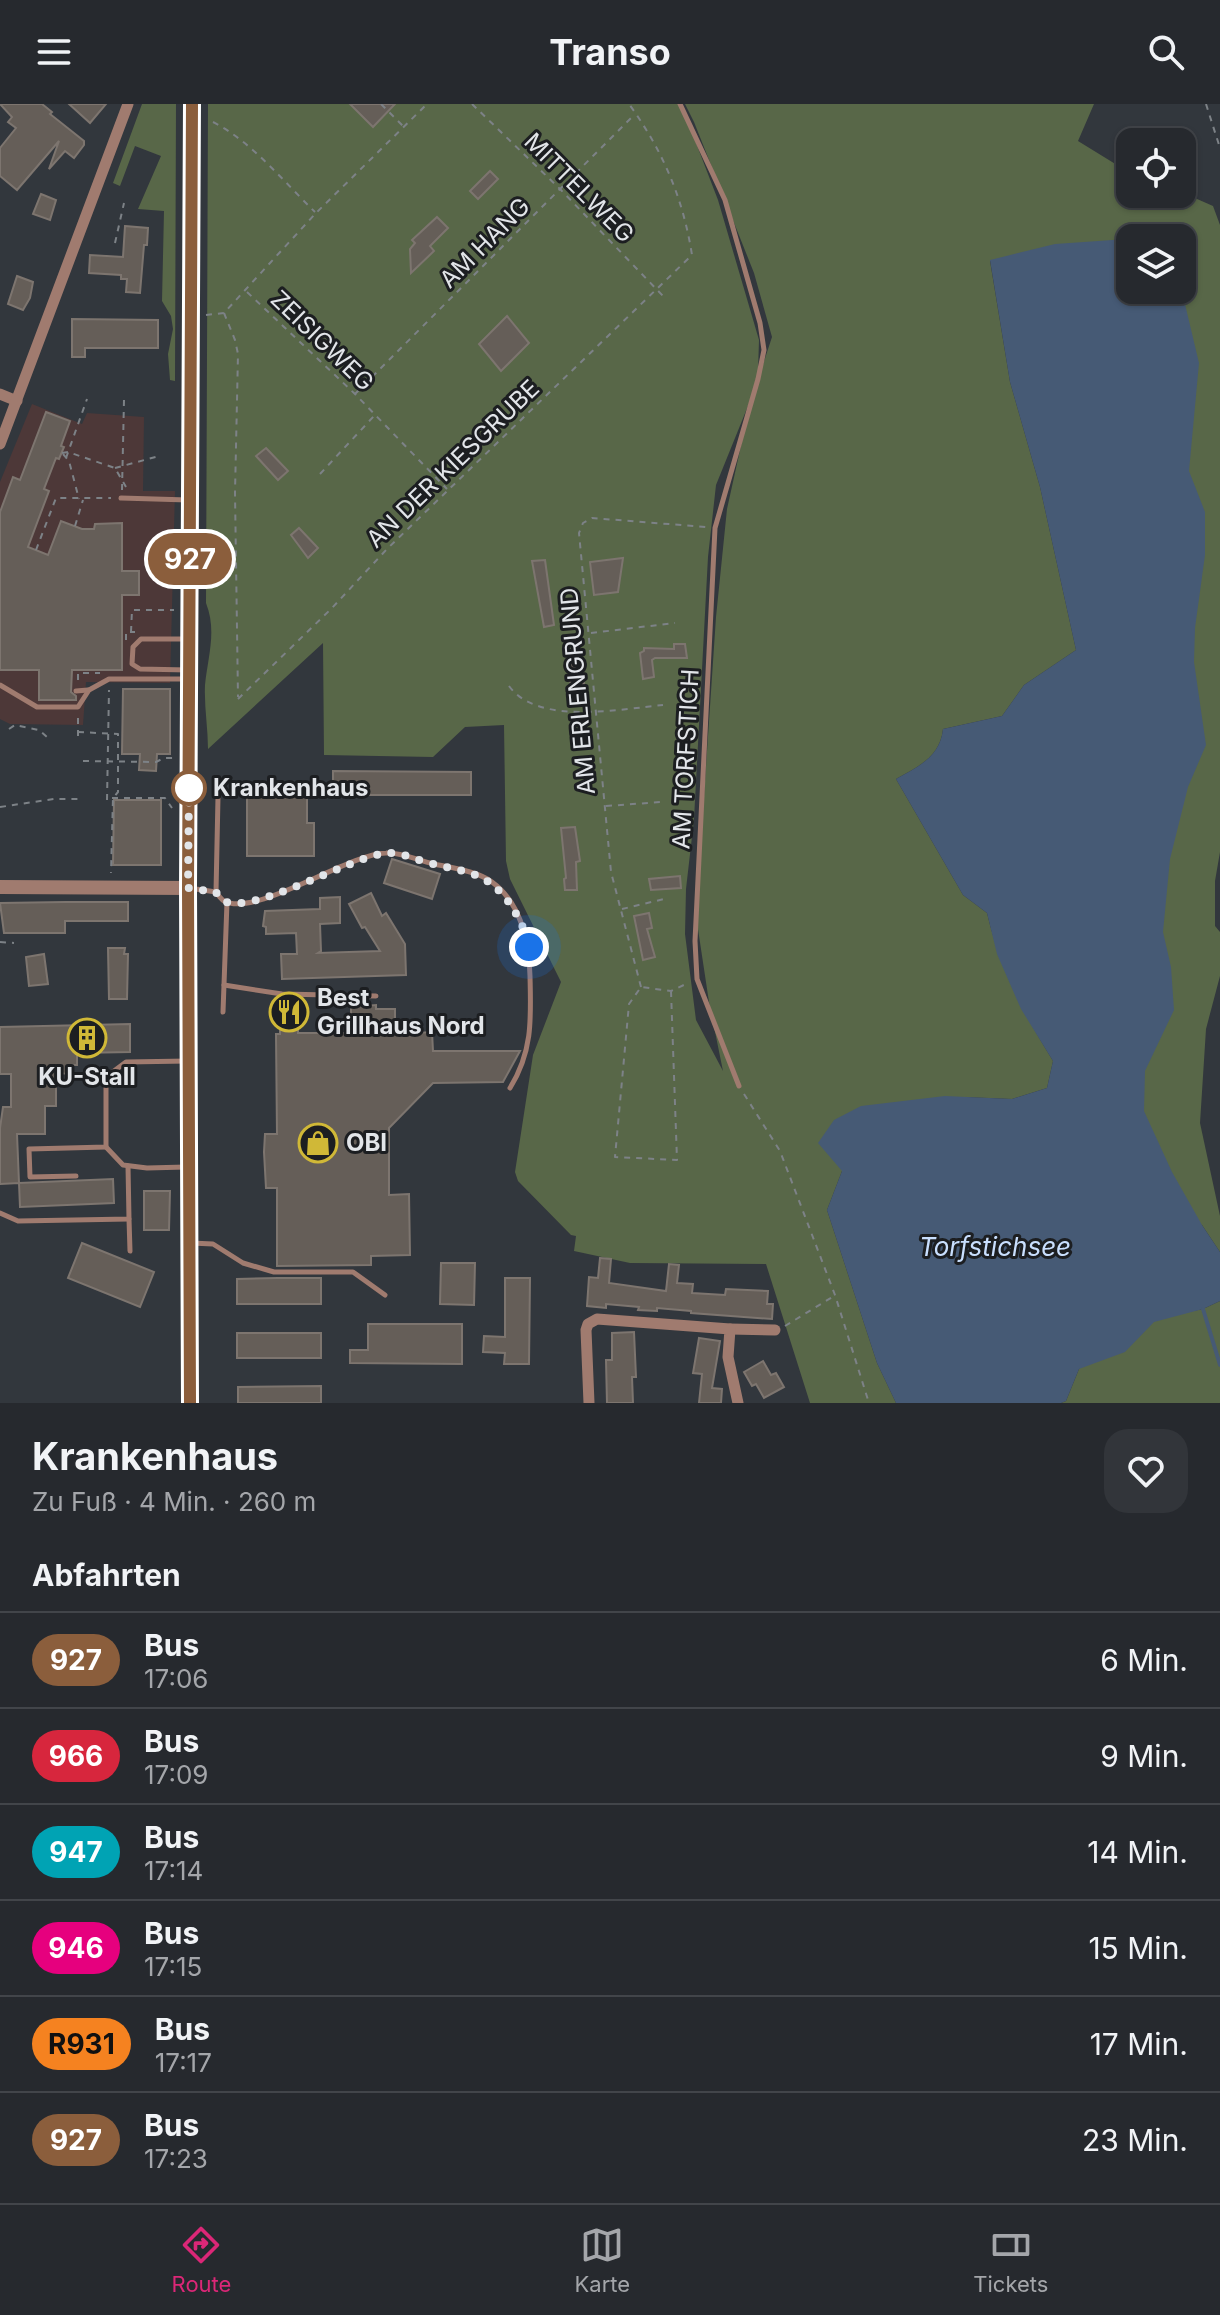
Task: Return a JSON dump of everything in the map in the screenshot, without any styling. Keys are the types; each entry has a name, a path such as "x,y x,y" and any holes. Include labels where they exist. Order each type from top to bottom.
{"main road":[{"path":"190,1403 190,674 183,639 190,500 192,104"}],"street":[{"path":"0,444 128,104"},
{"path":"0,394 17,401"},
{"path":"0,887 188,888"},
{"path":"589,1403 586,1330 588,1324 597,1319 775,1330"},
{"path":"730,1329 728,1357 738,1403"}],"lane":[{"name":"AM TORFSTICH","path":"680,104 725,200 760,323 764,350 715,528 695,941 697,979 739,1086"},
{"path":"121,498 190,500"},
{"path":"183,639 141,639 133,647 132,664 140,669 190,674"},
{"path":"77,691 89,690 109,679 190,674"},
{"path":"0,685 37,707 79,706 89,690"},
{"path":"218,797 216,892 222,901 246,902 276,895 314,877 387,853 456,869 492,882 521,922 529,947 531,1034 518,1075 510,1088"},
{"path":"188,888 216,892"},
{"path":"223,1012 227,902"},
{"path":"224,985 282,994 376,996"},
{"path":"189,1061 126,1062 106,1077 106,1147 123,1165 189,1167"},
{"path":"76,1176 30,1177 29,1149 106,1147"},
{"path":"128,1166 130,1251"},
{"path":"0,1213 18,1221 129,1219"},
{"path":"190,1243 213,1244 243,1263 274,1272 353,1272 385,1295"}],"path":[{"path":"381,104 404,127"},
{"path":"206,315 224,313 316,213 427,104"},
{"name":"MITTELWEG","path":"472,104 560,189 663,296"},
{"path":"629,104 636,113"},
{"path":"1206,104 1220,148"},
{"name":"AM HANG","path":"355,394 636,113"},
{"name":"AN DER KIESGRUBE","path":"224,313 238,354 235,556 238,699 448,490 692,255 684,213 671,172 636,113"},
{"path":"213,122 245,146 316,213"},
{"path":"115,243 124,203"},
{"name":"ZEISIGWEG","path":"246,291 355,394 448,490"},
{"path":"68,452 87,399"},
{"path":"36,550 56,498 121,498 124,400"},
{"name":"ZEISIGWEG","path":"320,474 375,415"},
{"path":"75,526 81,499 62,453 68,452 115,468 159,456"},
{"path":"115,468 134,498"},
{"name":"AM ERLENGRUND","path":"641,987 611,872 579,533 583,523 592,518 715,528"},
{"path":"131,632 132,610 176,610"},
{"path":"590,633 675,623"},
{"path":"126,643 126,632 146,632"},
{"path":"77,691 78,673 109,673 106,801 113,798 165,798 172,808"},
{"path":"509,686 515,695 539,708 597,712 663,705"},
{"path":"79,706 78,734 118,734 118,792 113,798 111,886"},
{"path":"9,729 15,725 39,730 48,738"},
{"path":"83,761 156,762 164,758 177,758"},
{"path":"0,807 54,799 83,799"},
{"path":"605,806 661,802"},
{"path":"621,910 664,899"},
{"path":"0,942 14,943"},
{"path":"671,991 677,1160 615,1157 629,1004 641,987 671,991 697,979"},
{"path":"739,1086 780,1151 835,1295 869,1403"},
{"path":"775,1330 835,1295"}],"shaded area":[{"path":"32,404 82,424 87,413 144,417 143,491 175,491 170,683 86,682 83,725 10,724 0,719 0,482"}],"green space":[{"path":"142,104 176,104 175,381 170,380 168,354 173,329 171,316 162,301 164,211 138,209 161,156 135,146 120,186 113,183"},
{"path":"208,104 681,104 718,200 759,340 754,392 772,337 754,273 685,104 1094,104 1078,141 1116,164 1116,208 1196,208 1196,199 1213,206 1220,225 1220,852 1215,881 1215,926 1220,932 1220,976 1206,1029 1200,1123 1220,1216 1220,1252 1202,1225 1134,1190 1181,304 1196,304 1196,224 1116,224 1116,242 990,261 1010,382 1040,487 1076,650 1024,685 1002,716 943,729 933,754 896,779 963,895 987,913 1014,990 1053,1061 1047,1088 1012,1099 964,1097 842,1171 827,1210 877,1363 896,1403 810,1403 766,1264 630,1263 574,1251 576,1236 571,1235 518,1181 515,1172 533,1055 561,982 510,879 506,861 504,725 465,727 433,757 324,755 323,643 208,749 205,685 210,654 206,603","holes":["752,396 727,509 716,617 696,916 723,1071 696,1020 685,934 686,889 694,819 708,557 716,485"]},
{"path":"1220,1301 1220,1403 1061,1403 1066,1401 1079,1369 1113,1327 1203,1309"}],"water":[{"name":"Torfstichsee","path":"1116,240 1116,304 1185,304 1199,363 1189,471 1205,512 1205,555 1195,628 1194,662 1206,745 1188,787 1170,859 1163,932 1171,967 1174,1010 1145,1071 1144,1111 1172,1172 1220,1252 1220,1301 1203,1309 1154,1322 1125,1352 1079,1369 1066,1401 1061,1403 896,1403 877,1363 827,1210 842,1171 818,1143 834,1120 861,1106 945,1096 1012,1099 1047,1088 1053,1061 1021,1009 997,954 987,913 963,895 896,779 933,754 943,729 1002,716 1024,685 1076,650 1040,487 1010,382 990,260 1055,244"}],"building":[{"path":"0,104 42,104 84,141 84,145 74,158 65,151 49,169 59,141 17,190 0,176 0,148 16,128 8,122 12,117"},
{"path":"69,104 106,104 90,123"},
{"path":"350,104 395,104 373,127"},
{"path":"490,171 498,179 478,199 470,191"},
{"path":"41,194 56,200 50,220 33,214"},
{"path":"437,217 448,228 430,246 434,251 411,273 410,249 415,243 412,240"},
{"path":"125,226 148,228 140,293 126,292 127,279 121,279 121,275 89,273 90,255 123,257"},
{"path":"17,276 33,282 30,298 23,310 8,304"},
{"path":"507,316 529,343 501,371 479,344"},
{"path":"72,319 158,320 158,348 85,348 85,357 72,357"},
{"path":"46,412 70,421 61,446 64,447 59,459 56,458 44,489 49,491 28,547 48,555 61,521 82,529 94,529 95,524 122,523 122,571 139,571 139,595 122,595 122,670 72,670 71,692 76,700 39,700 39,670 0,670 0,512 13,477 20,480"},
{"path":"266,448 288,471 278,480 256,456"},
{"path":"299,528 318,548 308,558 291,535"},
{"path":"623,558 618,592 594,595 590,562"},
{"path":"545,560 554,625 544,627 532,561"},
{"path":"674,644 685,644 687,658 655,658 652,660 654,677 643,679 640,653 644,648 674,649"},
{"path":"582,661 585,695 572,696 568,663"},
{"path":"123,689 170,689 170,754 157,754 156,771 139,770 140,754 122,754"},
{"path":"333,771 471,772 471,795 333,795"},
{"path":"247,786 307,786 307,823 314,823 314,856 247,856"},
{"path":"114,800 161,800 161,865 113,865"},
{"path":"575,827 580,861 576,862 577,890 565,890 561,828"},
{"path":"392,859 440,874 432,899 384,883"},
{"path":"680,876 681,888 651,890 649,879"},
{"path":"371,893 382,916 386,913 405,944 406,975 282,979 281,954 297,954 296,933 266,934 266,927 263,926 265,911 320,909 320,898 340,897 340,923 320,924 321,951 318,953 380,951 349,904"},
{"path":"128,902 128,921 65,921 65,933 4,933 0,903"},
{"path":"649,913 652,928 647,929 655,957 643,960 634,916"},
{"path":"108,948 125,948 124,954 128,954 127,999 109,999"},
{"path":"44,954 48,984 29,986 26,957"},
{"name":"OBI","path":"280,1002 298,1002 298,1033 351,1033 351,1007 376,1005 376,1009 395,1009 395,1024 416,1024 416,1033 432,1032 433,1051 520,1051 503,1082 433,1083 389,1128 389,1195 409,1194 410,1255 371,1256 371,1265 277,1266 277,1188 266,1188 264,1152 265,1134 277,1134 276,1034 280,1034"},
{"path":"130,1024 130,1052 77,1053 77,1065 72,1065 72,1074 56,1073 56,1106 45,1106 45,1134 17,1134 19,1183 0,1184 0,1128 3,1107 11,1107 11,1074 0,1074 0,1027"},
{"path":"113,1179 114,1203 20,1207 19,1183"},
{"path":"144,1191 170,1191 169,1230 144,1230"},
{"path":"82,1243 154,1272 140,1307 68,1278"},
{"path":"600,1258 611,1259 609,1283 666,1291 669,1264 679,1265 677,1283 693,1284 692,1293 725,1295 726,1289 768,1291 767,1304 773,1304 772,1319 657,1308 657,1311 638,1310 639,1307 606,1304 606,1308 587,1306 589,1277 598,1278"},
{"path":"441,1263 475,1263 474,1305 440,1304"},
{"path":"321,1278 321,1304 237,1304 237,1279"},
{"path":"505,1278 530,1278 529,1364 504,1364 505,1353 483,1352 484,1336 505,1337"},
{"path":"368,1324 462,1324 462,1364 350,1363 350,1350 368,1350"},
{"path":"634,1332 636,1377 632,1377 633,1403 607,1403 606,1360 612,1360 612,1333"},
{"path":"237,1333 321,1333 321,1358 237,1358"},
{"path":"699,1338 720,1341 712,1388 722,1389 721,1403 699,1403 702,1374 693,1373"},
{"path":"763,1361 771,1375 776,1373 784,1387 764,1398 744,1372"},
{"path":"321,1386 321,1403 238,1403 238,1387"}],"waterway":[{"path":"1203,1309 1220,1365"}],"bus line":[{"name":"927","path":"190,1403 188,888 192,104"}],"place":[{"name":"Krankenhaus","path":"189,788"},
{"name":"Best Grillhaus Nord","path":"289,1012"},
{"name":"KU-Stall","path":"87,1038"},
{"name":"OBI","path":"318,1143"}],"route":[{"path":"189,788 188,888 216,892 222,901 246,902 276,895 377,854 401,854 492,882 521,922 529,947"}]}
